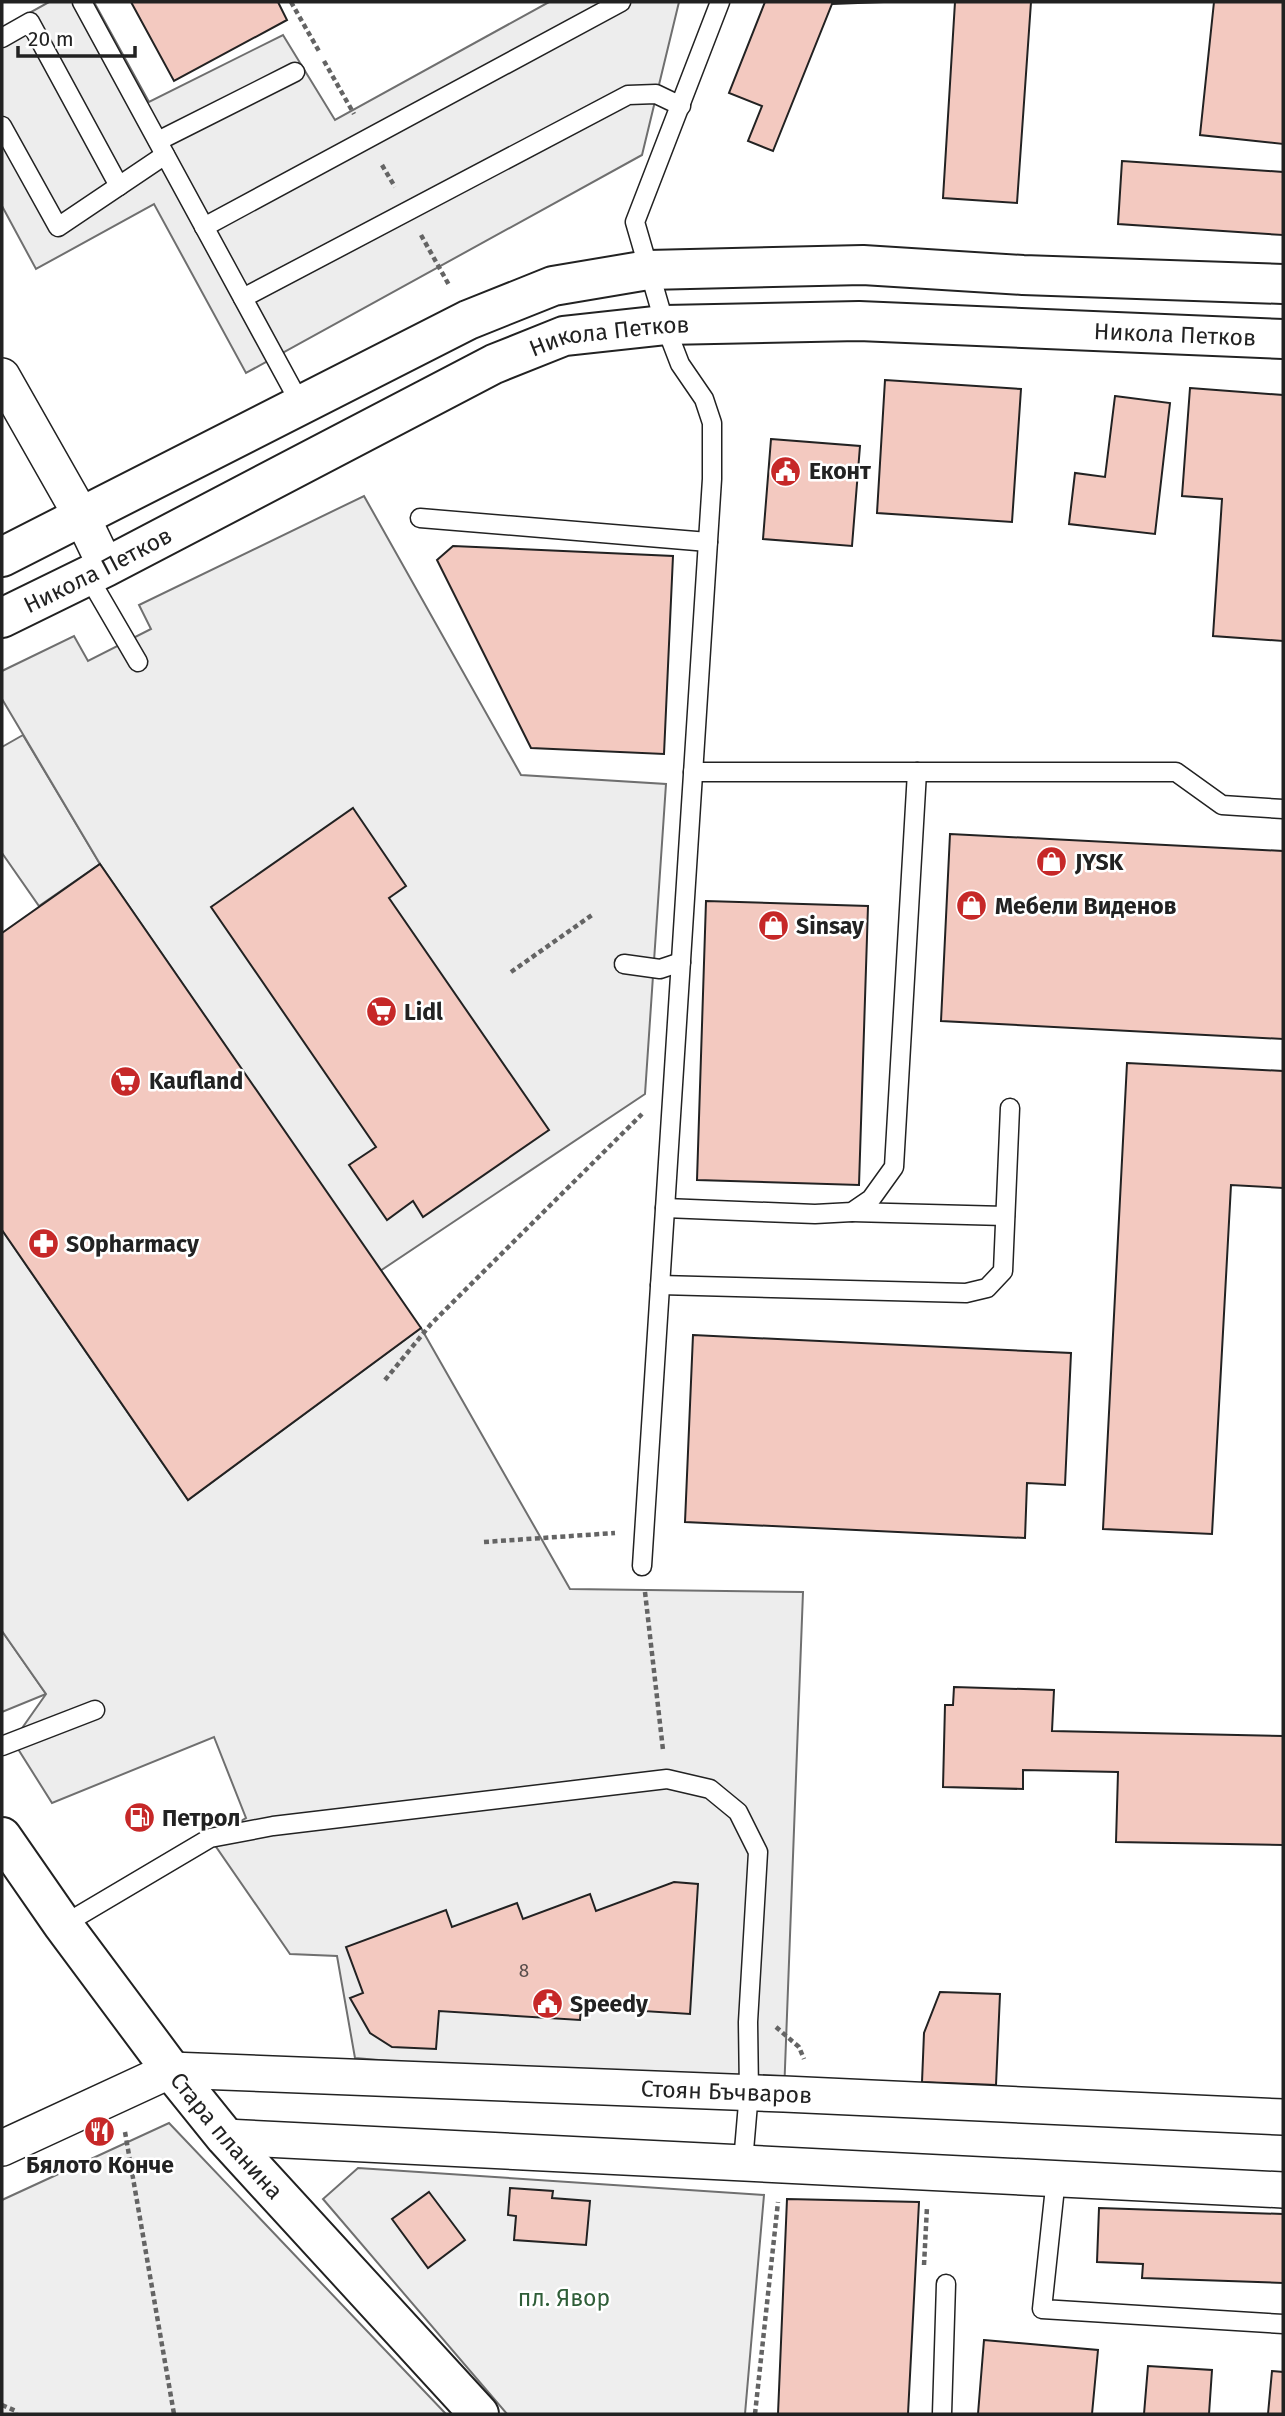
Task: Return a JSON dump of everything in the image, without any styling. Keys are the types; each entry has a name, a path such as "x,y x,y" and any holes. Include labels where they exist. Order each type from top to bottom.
{"main road":[{"path":"2,557 468,320 553,286 648,270 863,265 1023,275 1283,284"},
{"name":"Никола Петков","path":"2,618 97,572 494,364 564,336 665,325 859,321 1283,339"},
{"name":"Стара планина","path":"2,1837 63,1925 171,2070 225,2137 479,2414"}],"street":[{"path":"2,376 82,517 97,572"},
{"path":"2,2148 171,2070"},
{"name":"Стоян Бъчваров","path":"171,2070 749,2092 1283,2117"},
{"path":"225,2137 1283,2190"}],"lane":[{"path":"82,2 301,405"},
{"path":"205,227 621,2"},
{"path":"642,1566 712,479 712,423 704,399 680,364 665,325 635,222 720,2"},
{"path":"2,38 30,22 119,186"},
{"path":"2,126 58,227 119,186 162,148 295,72"},
{"path":"243,298 628,95 656,93 681,106"},
{"path":"420,518 708,542"},
{"path":"97,572 138,662"},
{"path":"693,772 1176,772 1222,805 1283,809"},
{"path":"852,1212 872,1199 894,1167 917,772"},
{"path":"624,964 660,969 681,962"},
{"path":"660,1285 966,1293 987,1288 1003,1271 1010,1108"},
{"path":"665,1208 816,1214 852,1212 1005,1216"},
{"path":"2,1746 95,1710"},
{"path":"63,1925 210,1838 273,1826 667,1779 710,1789 738,1812 758,1852 747,2022 749,2092 743,2162"},
{"path":"1056,2178 1042,2309 1283,2324"},
{"path":"942,2414 946,2284"}],"path":[{"path":"511,972 592,915"},
{"path":"384,1380 431,1324 673,1083"},
{"path":"484,1542 644,1531"},
{"path":"642,1566 667,1779"},
{"path":"747,2022 778,2027 799,2047 804,2058 807,2095"},
{"path":"118,2094 174,2414"},
{"path":"755,2414 776,2213 782,2185 803,2165"},
{"path":"928,2171 924,2275 928,2282 946,2284"},
{"path":"2,2404 16,2411 16,2414"}],"green space":[{"path":"23,735 100,864 39,906 2,853 2,747"},
{"path":"2,1631 46,1694 2,1712"},
{"path":"169,2123 446,2414 2,2414 2,2200"},
{"name":"пл. Явор","path":"358,2168 764,2195 745,2414 507,2414 323,2199"}],"shaded area":[{"path":"49,2 94,2 149,102 283,35 335,120 549,2 679,2 642,155 246,373 154,204 36,269 2,206 2,28"},
{"path":"364,496 521,775 666,784 645,1094 380,1271 100,864 2,699 2,671 74,636 88,661 151,629 139,605"},
{"path":"2,1230 188,1500 421,1328 570,1589 803,1592 784,2094 355,2058 337,1956 290,1954 210,1838 246,1818 214,1737 52,1803 13,1741 46,1694 2,1631"}],"building":[{"path":"131,2 278,2 287,20 174,81"},
{"path":"765,2 884,2 832,4 773,151 748,141 762,106 729,93"},
{"path":"955,2 1031,2 1017,203 943,198"},
{"path":"1214,2 1283,2 1283,144 1200,135"},
{"path":"1122,161 1283,172 1283,235 1118,224"},
{"path":"885,380 1021,389 1012,522 877,513"},
{"path":"1190,388 1283,395 1283,641 1213,636 1222,499 1182,496"},
{"path":"1115,396 1170,403 1155,534 1069,524 1075,473 1105,477"},
{"path":"771,439 860,446 852,546 763,539"},
{"path":"453,546 673,556 664,754 531,748 437,560"},
{"path":"353,808 406,886 389,898 549,1130 423,1217 413,1201 387,1220 349,1165 376,1147 211,907"},
{"path":"950,834 1283,851 1283,1039 941,1021"},
{"name":"Kaufland","path":"100,864 421,1328 188,1500 2,1230 2,933"},
{"path":"706,901 868,906 859,1185 697,1180"},
{"path":"1127,1063 1283,1071 1283,1188 1231,1185 1212,1534 1103,1529"},
{"path":"693,1335 1071,1353 1065,1485 1027,1483 1025,1538 685,1522"},
{"path":"954,1687 1054,1690 1052,1731 1283,1736 1283,1845 1116,1842 1118,1772 1023,1770 1023,1789 943,1787 945,1705 953,1705"},
{"path":"674,1882 698,1884 690,2014 581,2007 580,2020 439,2011 436,2049 392,2047 370,2033 350,1998 363,1993 346,1947 446,1910 452,1927 517,1903 523,1919 590,1894 596,1911"},
{"path":"940,1992 1000,1994 996,2085 922,2082 924,2033"},
{"path":"510,2188 553,2191 552,2198 590,2201 586,2245 514,2240 516,2216 508,2215"},
{"path":"429,2192 465,2240 428,2268 392,2219"},
{"path":"787,2199 919,2202 908,2414 778,2414"},
{"path":"1099,2208 1283,2214 1283,2283 1142,2278 1143,2264 1097,2262"},
{"path":"984,2340 1098,2350 1092,2414 978,2414"},
{"path":"1148,2366 1212,2370 1209,2414 1144,2414"},
{"path":"1272,2371 1283,2372 1283,2414 1268,2414"}],"place":[{"name":"Еконт","path":"786,471"},
{"name":"JYSK","path":"1052,862"},
{"name":"Мебели Виденов","path":"972,906"},
{"name":"Sinsay","path":"773,926"},
{"name":"Lidl","path":"381,1012"},
{"name":"Kaufland","path":"126,1081"},
{"name":"SOpharmacy","path":"43,1244"},
{"name":"Петрол","path":"139,1818"},
{"name":"Speedy","path":"547,2004"},
{"name":"Бялото Конче","path":"100,2131"}]}
